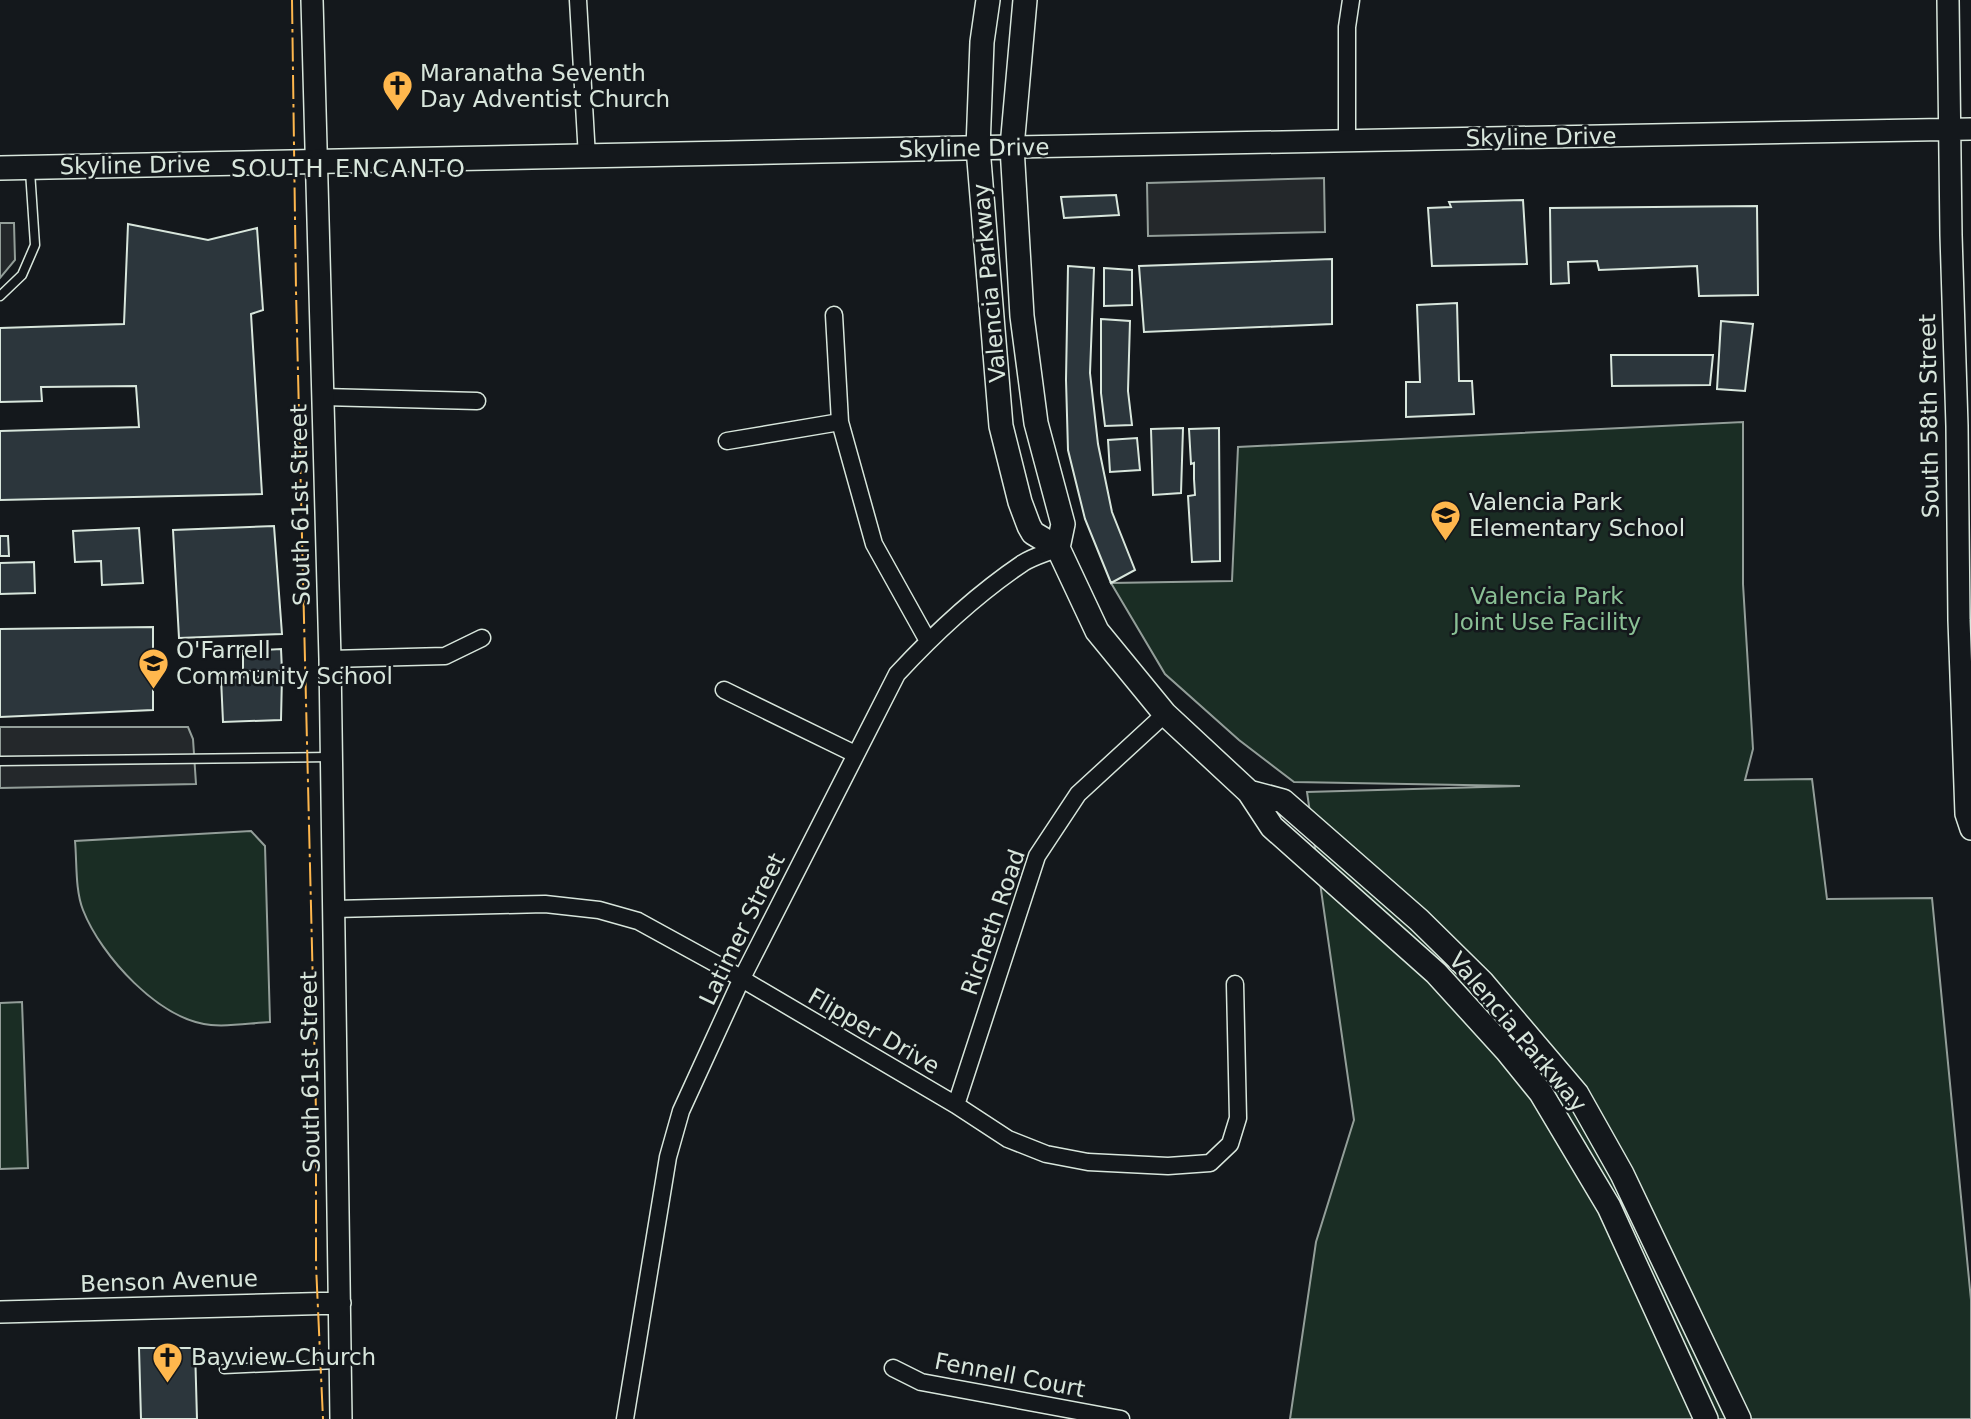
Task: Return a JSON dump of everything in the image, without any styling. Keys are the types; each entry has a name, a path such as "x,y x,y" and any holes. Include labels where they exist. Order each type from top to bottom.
{"main road":[{"name":"Valencia Parkway","path":"988,0 982,42 978,148 1001,426 1020,502 1029,526 1033,533 1058,548 1097,631 1165,713 1217,765 1249,792 1272,827 1436,973 1541,1093 1609,1207 1706,1419"},
{"name":"Valencia Parkway","path":"1025,0 1012,147 1021,316 1037,423 1063,524 1058,548"},
{"name":"Skyline Drive","path":"0,168 1012,147"},
{"name":"Valencia Parkway","path":"1249,792 1283,801 1419,920 1482,982 1577,1094 1622,1174 1739,1419"}],"street":[{"name":"South 61st Street","path":"312,0 330,659 341,1419"},
{"path":"578,0 587,157"},
{"path":"1347,141 1348,27 1351,0"},
{"name":"South 58th Street","path":"1948,0 1958,426 1959,620 1966,814 1971,830"},
{"name":"Skyline Drive","path":"1012,147 1971,129"},
{"path":"834,315 840,422 874,544 928,641"},
{"path":"323,397 477,401"},
{"path":"727,440 840,422"},
{"name":"Latimer Street","path":"625,1419 668,1157 681,1111 741,979 897,674 957,614 1025,562 1058,548"},
{"path":"330,659 446,656 482,638"},
{"path":"723,690 855,754"},
{"name":"Richeth Road","path":"956,1105 1037,856 1078,794 1165,713"},
{"name":"Flipper Drive","path":"334,909 545,904 599,910 638,921 670,937 956,1105 1008,1139 1046,1154 1088,1162 1168,1166 1210,1163 1230,1144 1238,1118 1234,984"},
{"name":"Benson Avenue","path":"0,1312 340,1303"},
{"name":"Fennell Court","path":"892,1368 921,1382 1121,1419"}],"lane":[{"path":"0,296 22,275 35,245 30,168"},
{"path":"0,761 331,757"},
{"path":"224,1369 340,1364"}],"green space":[{"name":"Valencia Park Joint Use Facility","path":"1743,422 1743,584 1753,749 1745,780 1812,779 1827,899 1932,898 1971,1300 1971,1419 1290,1419 1316,1242 1354,1120 1307,792 1520,786 1294,782 1239,740 1165,674 1111,583 1232,581 1238,447"},
{"path":"251,831 265,846 270,1022 211,1025 191,1021 152,999 134,983 103,947 80,902 75,841"},
{"path":"22,1002 28,1168 0,1169 0,1003"}],"shaded area":[{"path":"1324,178 1325,232 1148,236 1147,183"},
{"path":"0,223 14,223 15,260 0,278"},
{"path":"0,727 188,727 193,739 196,784 0,788"}],"building":[{"path":"1116,195 1119,215 1064,218 1061,197"},
{"path":"1523,200 1527,264 1432,266 1428,208 1451,207 1449,202"},
{"path":"1757,206 1758,295 1699,296 1697,266 1599,270 1597,261 1568,262 1569,283 1551,284 1550,208"},
{"path":"128,224 208,240 257,228 263,310 251,314 262,494 0,500 0,431 139,427 136,386 41,387 42,401 0,402 0,328 124,324"},
{"path":"1332,259 1332,324 1144,332 1139,266"},
{"path":"1068,266 1094,268 1090,373 1098,444 1112,512 1135,570 1111,583 1085,519 1068,450"},
{"path":"1104,268 1132,270 1132,305 1104,306"},
{"path":"1457,303 1459,381 1472,381 1474,414 1406,417 1406,382 1420,382 1417,305"},
{"path":"1101,319 1130,321 1128,391 1132,425 1105,426 1101,393"},
{"path":"1721,321 1753,324 1745,391 1717,389"},
{"path":"1611,355 1713,355 1710,385 1612,386"},
{"path":"1183,428 1181,493 1153,495 1151,429"},
{"path":"1219,428 1220,561 1192,562 1188,496 1195,495 1189,429"},
{"path":"1137,438 1140,470 1110,472 1108,440"},
{"path":"274,526 282,634 179,638 173,530"},
{"path":"139,528 143,583 102,585 101,561 75,562 73,531"},
{"path":"0,536 8,536 9,556 0,556"},
{"path":"34,562 35,593 0,594 0,563"},
{"path":"153,627 153,710 0,717 0,629"},
{"path":"281,649 282,671 243,671 243,651"},
{"path":"282,676 281,720 223,722 221,678"},
{"name":"Bayview Church","path":"139,1348 195,1348 197,1419 141,1419"}],"power":[{"path":"292,0 296,291 316,1112 316,1265 323,1419"}],"place":[{"name":"Maranatha Seventh Day Adventist Church","path":"397,113"},
{"name":"Valencia Park Elementary School","path":"1446,542"},
{"name":"O'Farrell Community School","path":"153,690"},
{"name":"Bayview Church","path":"168,1384"}],"district":[{"name":"SOUTH ENCANTO","path":"349,169"}]}
